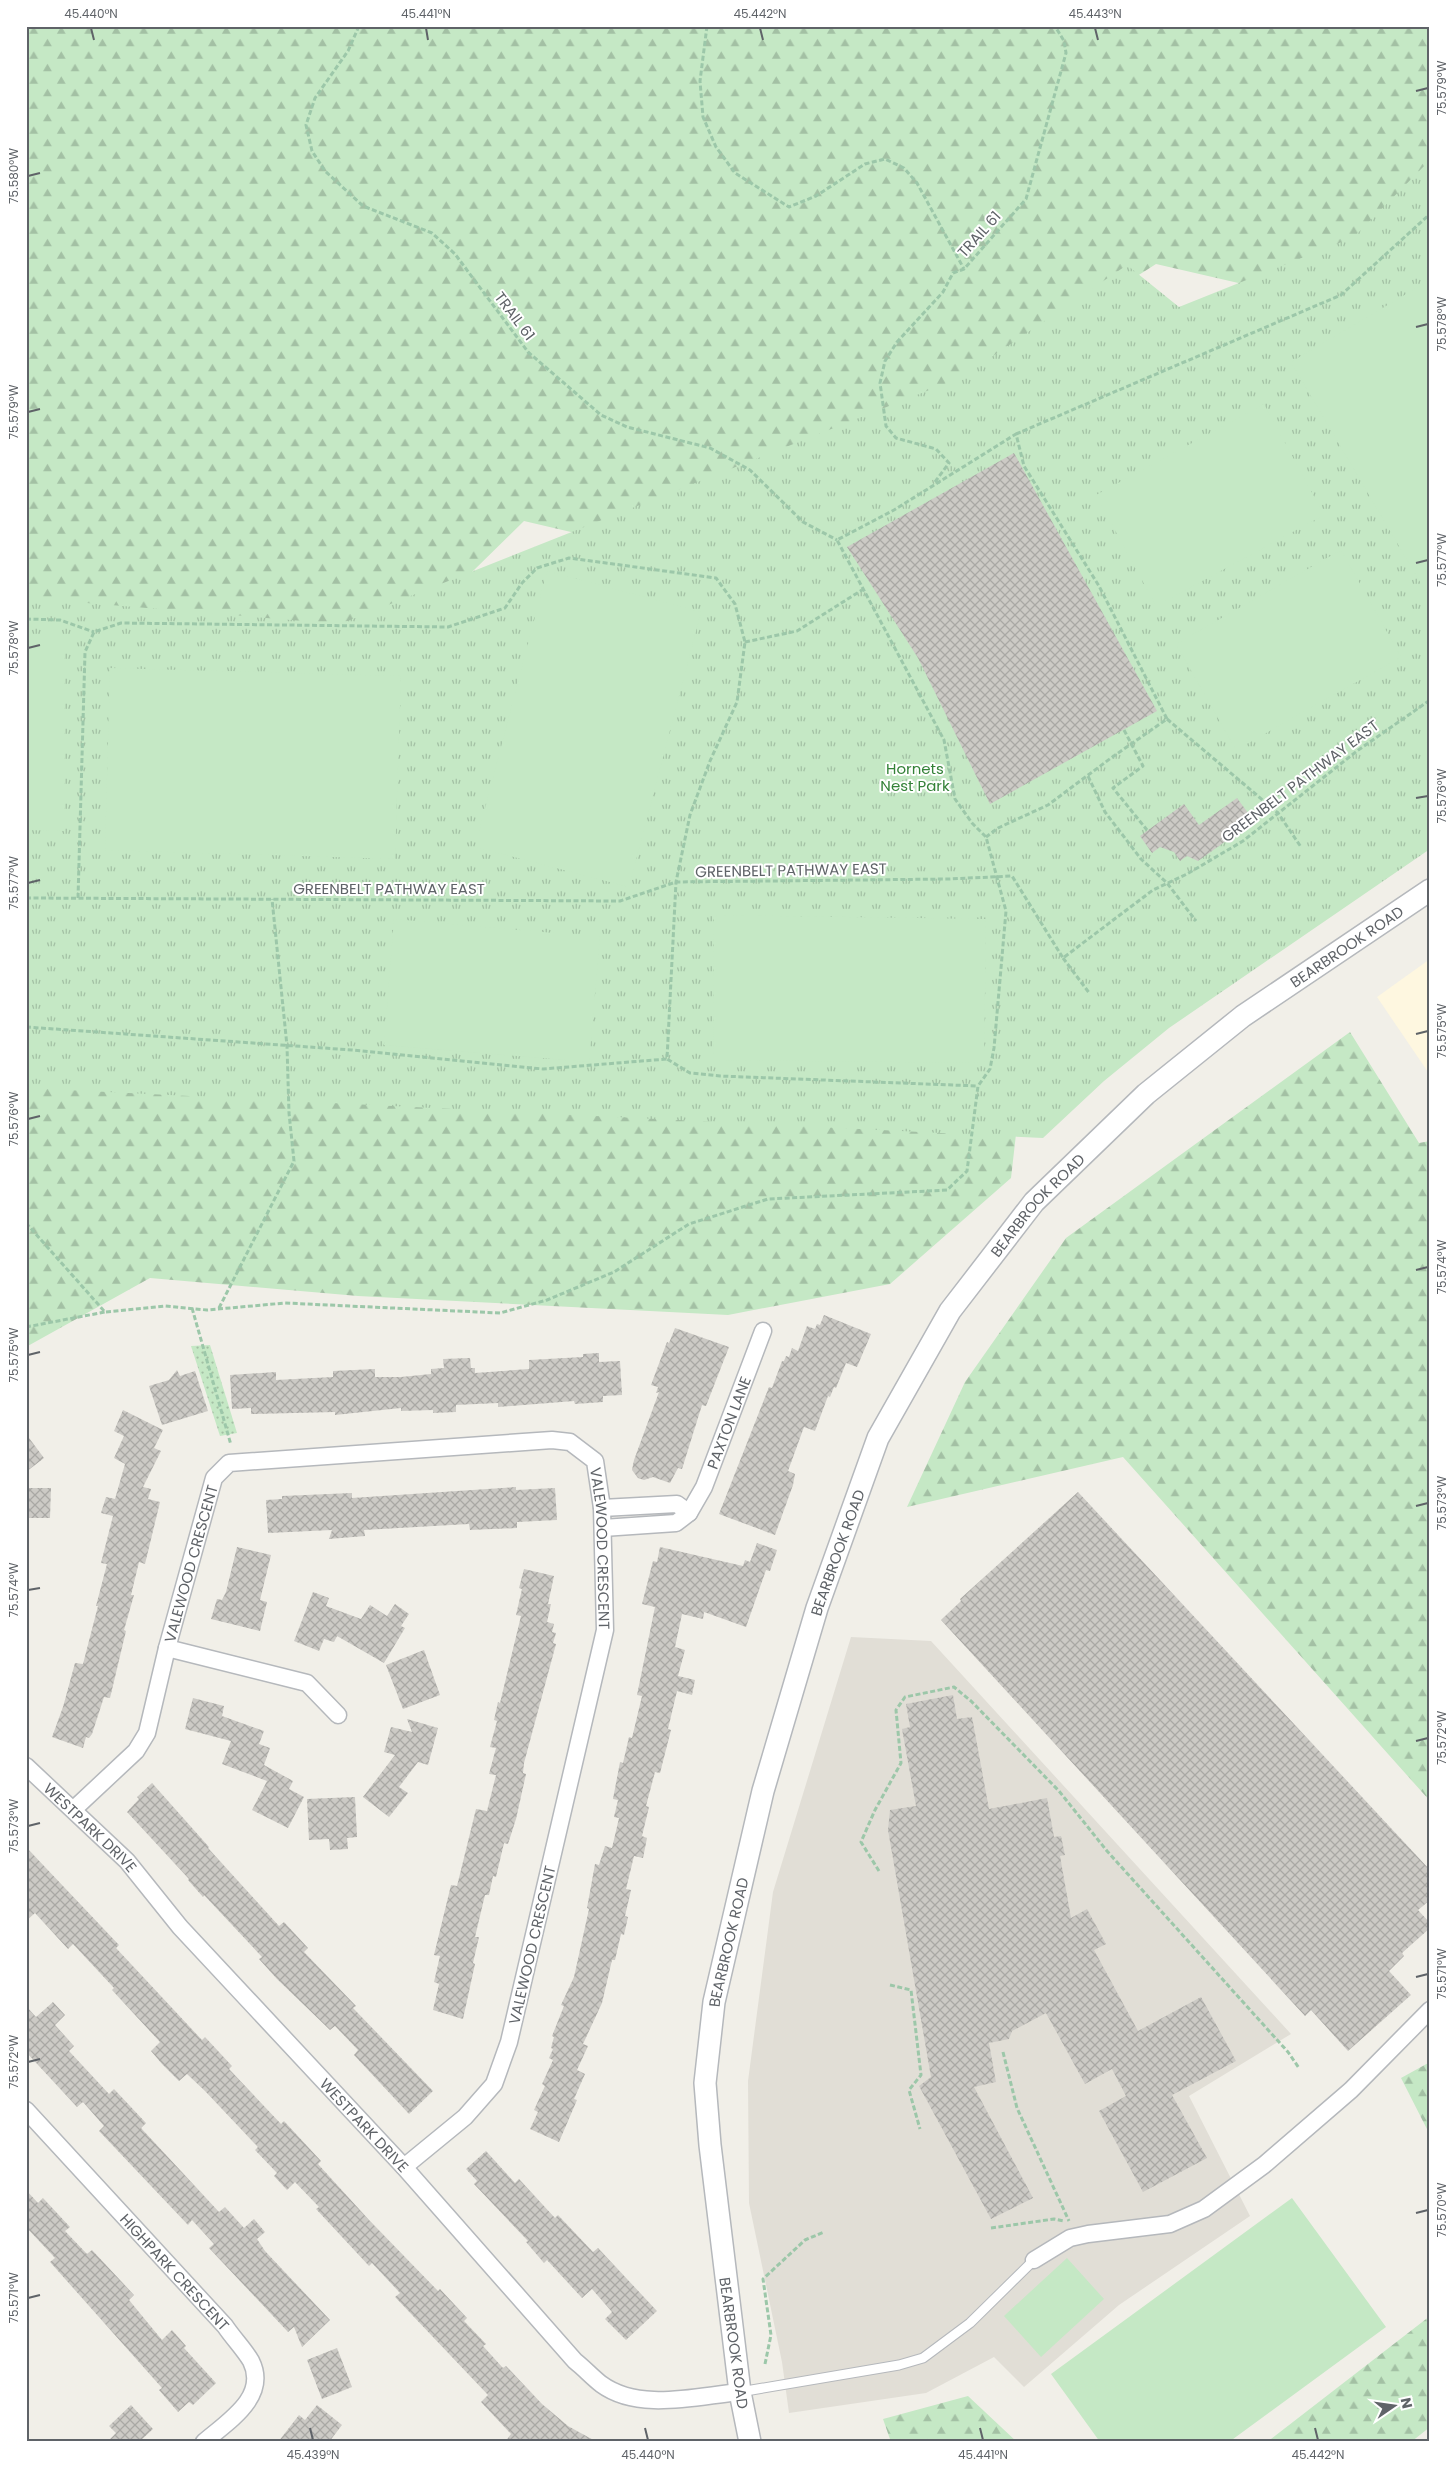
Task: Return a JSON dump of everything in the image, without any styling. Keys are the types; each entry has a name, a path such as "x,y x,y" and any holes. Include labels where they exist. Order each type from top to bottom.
{"street":[{"name":"BEARBROOK ROAD","path":"750,2442 740,2392 715,2195 705,2083 714,2002 763,1791 816,1608 878,1438 950,1311 1034,1202 1146,1094 1243,1016 1430,890"},
{"name":"PAXTON LANE","path":"689,1513 704,1487 763,1331"},
{"name":"VALEWOOD CRESCENT","path":"74,1810 136,1751 147,1733 167,1648 214,1478 229,1463 552,1440 570,1442 595,1461 602,1508 605,1630 509,2042 494,2084 465,2117 404,2167"},
{"path":"602,1508 677,1504 689,1513 676,1523 602,1528"},
{"path":"167,1648 307,1683 338,1715"},
{"name":"WESTPARK DRIVE","path":"26,1766 126,1861 180,1927 404,2167 576,2361 602,2385 629,2396 653,2401 740,2392"},
{"path":"1034,2260 1072,2230 1170,2224 1204,2209 1264,2164 1352,2090 1430,2010"},
{"name":"HIGHPARK CRESCENT","path":"26,2110 225,2326 251,2362 256,2384 246,2406 204,2442"}],"lane":[{"path":"740,2392 899,2365 923,2358 970,2323 1034,2260"}],"path":[{"name":"TRAIL 61","path":"359,26 348,51 315,98 306,125 312,152 325,171 363,206 432,233 455,254 528,352 601,415 627,427 710,448 750,470 803,522 837,540"},
{"path":"707,26 700,80 703,117 716,147 735,173 789,207 816,196 865,164 885,160 904,168 917,183 964,269"},
{"name":"TRAIL 61","path":"933,485 949,463 936,449 896,438 886,426 880,383 885,361 897,342 943,292 953,273 964,269 1026,199 1066,53 1064,41 1055,26"},
{"path":"26,1327 105,1312 165,1306 219,1309 286,1303 500,1313 547,1300 614,1272 689,1224 768,1199 947,1190 967,1171 978,1086 990,1069 994,1048 1006,911 995,878 986,837 972,823 955,799 944,740 862,590 837,540 894,510 1016,434 1341,295 1430,214"},
{"path":"1016,434 1024,466 1100,586 1167,719 1278,813 1301,847"},
{"path":"26,619 60,620 94,632 121,622 448,627 506,608 522,583 537,568 569,558 716,578 735,604 745,642 737,702 710,761 690,815 676,882 668,1059"},
{"path":"745,642 797,631 862,590"},
{"path":"78,898 85,652 94,632"},
{"name":"GREENBELT PATHWAY EAST","path":"26,898 620,901 676,882 995,878 1012,876 1063,958 1137,901 1243,841 1358,751 1430,700"},
{"path":"986,837 998,828 1048,806 1167,719"},
{"path":"1124,730 1143,766 1114,788 1148,830"},
{"path":"1088,776 1105,812 1141,859 1167,883 1196,921"},
{"path":"219,1309 294,1161 288,1113 287,1046 272,899"},
{"path":"1063,958 1090,994"},
{"path":"26,1027 287,1046 543,1069 668,1059 690,1073 720,1076 978,1086"},
{"path":"26,1223 105,1312"},
{"path":"192,1308 236,1462"},
{"path":"879,1871 861,1842 901,1763 896,1710 905,1697 954,1687 971,1701 1059,1791 1107,1851 1288,2052 1299,2068"},
{"path":"890,1985 911,1990 921,2075 909,2090 920,2129"},
{"path":"1003,2052 1017,2108 1072,2230"},
{"path":"991,2228 1054,2219 1072,2230"},
{"path":"765,2364 771,2335 764,2279 805,2240 824,2232"}],"shaded area":[{"path":"1430,959 1430,1075 1377,997"},
{"path":"851,1637 931,1641 1291,2034 1189,2096 1250,2216 1119,2305 1024,2387 994,2357 926,2393 789,2413 782,2362 749,2203 748,2081 773,1892"}],"green space":[{"path":"26,26 1430,26 1430,185 1290,295 1156,264 1010,357 733,570 524,521 420,623 390,639 26,607"},
{"name":"Hornets Nest Park","path":"1430,160 1430,849 1169,1028 1104,1081 1043,1138 26,1088 26,598 340,624 962,377 1127,265 1179,307 1354,237"},
{"path":"1430,280 1430,599 1291,362"},
{"path":"1264,404 1324,515 1156,606 1096,495"},
{"path":"1341,550 1401,657 1236,750 1176,644"},
{"path":"547,571 701,612 629,887 475,847"},
{"path":"26,640 64,640 64,831 26,830"},
{"path":"110,668 401,676 395,859 105,850"},
{"path":"714,915 986,919 984,1063 713,1060"},
{"path":"394,919 600,937 589,1062 384,1045"},
{"path":"1350,1032 1419,1143 1430,1141 1430,1801 1123,1457 907,1507 965,1382 1066,1238"},
{"path":"26,1051 1020,1099 1011,1178 890,1284 728,1315 358,1296 150,1278 26,1347"},
{"path":"210,1345 237,1433 220,1436 191,1346"},
{"path":"1430,2062 1430,2135 1401,2078"},
{"path":"1292,2198 1386,2327 1229,2442 1100,2442 1051,2374"},
{"path":"1067,2258 1104,2299 1041,2357 1004,2316"},
{"path":"1430,2316 1430,2427 1411,2442 1267,2442"},
{"path":"968,2396 1017,2442 891,2442 883,2419"}],"building":[{"path":"1014,453 1157,711 990,804 918,658 847,547"},
{"path":"1237,798 1254,821 1198,861 1187,856 1180,861 1174,852 1160,847 1152,853 1140,836 1184,804 1199,825"},
{"path":"824,1315 871,1334 857,1367 846,1363 836,1388 834,1387 830,1397 828,1396 815,1431 804,1427 788,1471 795,1474 793,1485 775,1535 719,1514 769,1387 772,1388 782,1361 784,1361 786,1356 789,1357 792,1348 798,1351 807,1326 815,1329 817,1324 820,1325"},
{"path":"675,1328 729,1347 706,1406 702,1405 682,1469 678,1468 670,1483 653,1477 644,1480 638,1478 632,1470 634,1460 659,1392 656,1393 658,1387 651,1385 667,1342 669,1343"},
{"path":"599,1353 599,1362 620,1361 622,1395 603,1396 603,1402 575,1404 574,1401 498,1407 498,1403 456,1405 456,1412 433,1413 433,1410 401,1411 401,1408 335,1415 335,1412 251,1414 251,1408 232,1409 230,1375 276,1372 276,1380 333,1377 333,1371 375,1369 375,1377 401,1377 431,1374 431,1369 444,1368 443,1359 470,1358 471,1368 475,1368 475,1373 529,1369 529,1360 583,1357 583,1354"},
{"path":"177,1370 180,1376 195,1371 208,1411 162,1425 149,1386 169,1380"},
{"path":"123,1410 163,1430 154,1448 161,1451 143,1487 151,1489 148,1499 160,1502 145,1564 139,1562 131,1595 134,1595 124,1630 126,1631 110,1698 104,1697 92,1734 89,1738 86,1737 83,1748 52,1737 63,1707 75,1663 83,1664 98,1606 96,1606 107,1564 101,1563 113,1516 101,1513 106,1497 115,1499 125,1464 114,1458 124,1436 114,1431"},
{"path":"26,1434 44,1458 26,1472"},
{"path":"516,1487 516,1490 555,1488 557,1520 517,1522 517,1528 470,1530 469,1524 364,1530 365,1536 329,1539 332,1530 268,1533 266,1500 282,1499 282,1496 352,1493 352,1498"},
{"path":"26,1488 51,1488 50,1518 26,1518"},
{"path":"1078,1492 1430,1870 1430,1900 1418,1910 1430,1923 1430,1928 1402,1953 1404,1956 1389,1971 1411,1995 1348,2051 1311,2010 1305,2016 941,1620 961,1601 960,1599"},
{"path":"757,1543 777,1550 770,1571 766,1570 746,1627 704,1612 703,1619 682,1614 675,1647 685,1650 678,1676 695,1680 692,1695 677,1691 668,1729 671,1730 660,1773 655,1772 646,1806 649,1807 642,1836 647,1838 643,1858 634,1856 626,1889 631,1890 625,1916 628,1917 624,1935 621,1934 615,1960 612,1960 602,2003 583,2044 588,2046 577,2070 585,2074 574,2099 577,2100 559,2142 530,2129 538,2112 534,2110 545,2086 542,2084 553,2060 549,2058 553,2049 551,2048 554,2037 552,2036 564,2006 561,2005 574,1977 589,1909 587,1908 595,1864 599,1865 605,1846 612,1848 619,1818 614,1817 618,1800 613,1799 620,1762 623,1763 629,1737 632,1738 642,1696 637,1695 655,1607 642,1604 653,1561 657,1562 660,1547 743,1566 745,1560 750,1562"},
{"path":"237,1547 271,1555 260,1600 267,1602 260,1631 211,1619 217,1599 222,1600 226,1592"},
{"path":"524,1569 554,1576 548,1604 551,1604 547,1622 554,1624 552,1632 556,1633 553,1643 556,1644 524,1763 523,1773 526,1774 516,1819 508,1844 504,1843 496,1877 493,1876 489,1895 485,1895 475,1937 479,1937 463,2019 433,2010 439,1984 434,1982 440,1956 434,1955 451,1885 457,1886 476,1809 487,1811 496,1775 489,1774 496,1748 490,1747 497,1721 494,1720 498,1702 500,1703 521,1616 516,1615 522,1589 519,1588"},
{"path":"313,1592 329,1598 326,1606 361,1619 370,1605 387,1616 395,1604 409,1614 401,1626 405,1628 384,1663 337,1636 334,1642 324,1639 319,1651 294,1641"},
{"path":"424,1650 440,1695 403,1709 386,1665"},
{"path":"953,1695 957,1719 972,1717 989,1809 1047,1798 1054,1837 1061,1836 1065,1855 1060,1856 1071,1918 1087,1909 1106,1944 1094,1950 1138,2031 1201,1997 1236,2061 1172,2095 1207,2158 1143,2192 1099,2111 1126,2096 1112,2069 1085,2084 1046,2013 1012,2031 1009,2039 989,2043 996,2082 974,2087 1033,2198 991,2219 919,2086 931,2077 888,1830 890,1810 916,1806 902,1729 910,1727 906,1704"},
{"path":"193,1698 224,1706 222,1716 264,1731 259,1744 270,1748 264,1765 293,1781 289,1789 304,1797 288,1828 252,1810 267,1781 222,1764 231,1741 185,1729"},
{"path":"407,1719 438,1728 428,1765 418,1762 399,1787 408,1793 389,1817 363,1797 395,1755 384,1752 391,1727 412,1732"},
{"path":"152,1783 279,1926 284,1922 308,1948 304,1952 356,2006 353,2008 433,2091 409,2114 354,2055 358,2050 335,2026 330,2030 277,1979 259,1959 262,1957 204,1895 203,1897 189,1879 127,1812 139,1799 137,1797"},
{"path":"355,1797 357,1837 347,1838 348,1849 330,1850 329,1839 309,1840 307,1799"},
{"path":"26,1847 119,1945 116,1948 202,2040 205,2037 232,2066 229,2069 281,2124 284,2121 321,2161 318,2164 369,2220 467,2318 464,2321 486,2344 483,2346 503,2368 506,2366 542,2404 568,2426 597,2442 505,2442 511,2434 481,2402 488,2395 395,2297 400,2293 372,2263 369,2266 316,2209 319,2207 295,2182 287,2190 274,2176 277,2173 255,2150 258,2147 205,2091 187,2074 179,2081 162,2064 151,2051 160,2042 73,1944 68,1949 35,1913 26,1921"},
{"path":"53,2002 65,2015 55,2025 74,2046 69,2051 109,2094 114,2089 146,2123 141,2128 219,2212 225,2207 244,2228 254,2219 265,2232 257,2239 265,2251 330,2320 302,2347 294,2327 288,2332 209,2248 214,2244 192,2220 188,2225 99,2131 104,2126 83,2102 77,2107 26,2052 26,2006 36,2017"},
{"path":"486,2151 515,2183 519,2179 555,2218 558,2215 593,2252 598,2248 657,2311 626,2340 605,2319 612,2312 592,2289 582,2298 547,2260 544,2263 526,2242 528,2241 474,2184 477,2181 466,2169"},
{"path":"26,2190 38,2203 43,2198 70,2227 65,2231 87,2254 92,2250 134,2295 129,2300 162,2340 172,2330 186,2346 184,2348 216,2383 193,2405 189,2402 178,2412 159,2390 162,2388 50,2262 55,2258 26,2227"},
{"path":"337,2348 352,2387 322,2399 307,2360"},
{"path":"131,2405 153,2429 139,2442 107,2442 116,2433 109,2426"},
{"path":"317,2405 342,2425 329,2442 278,2442 299,2415 305,2420"}]}
